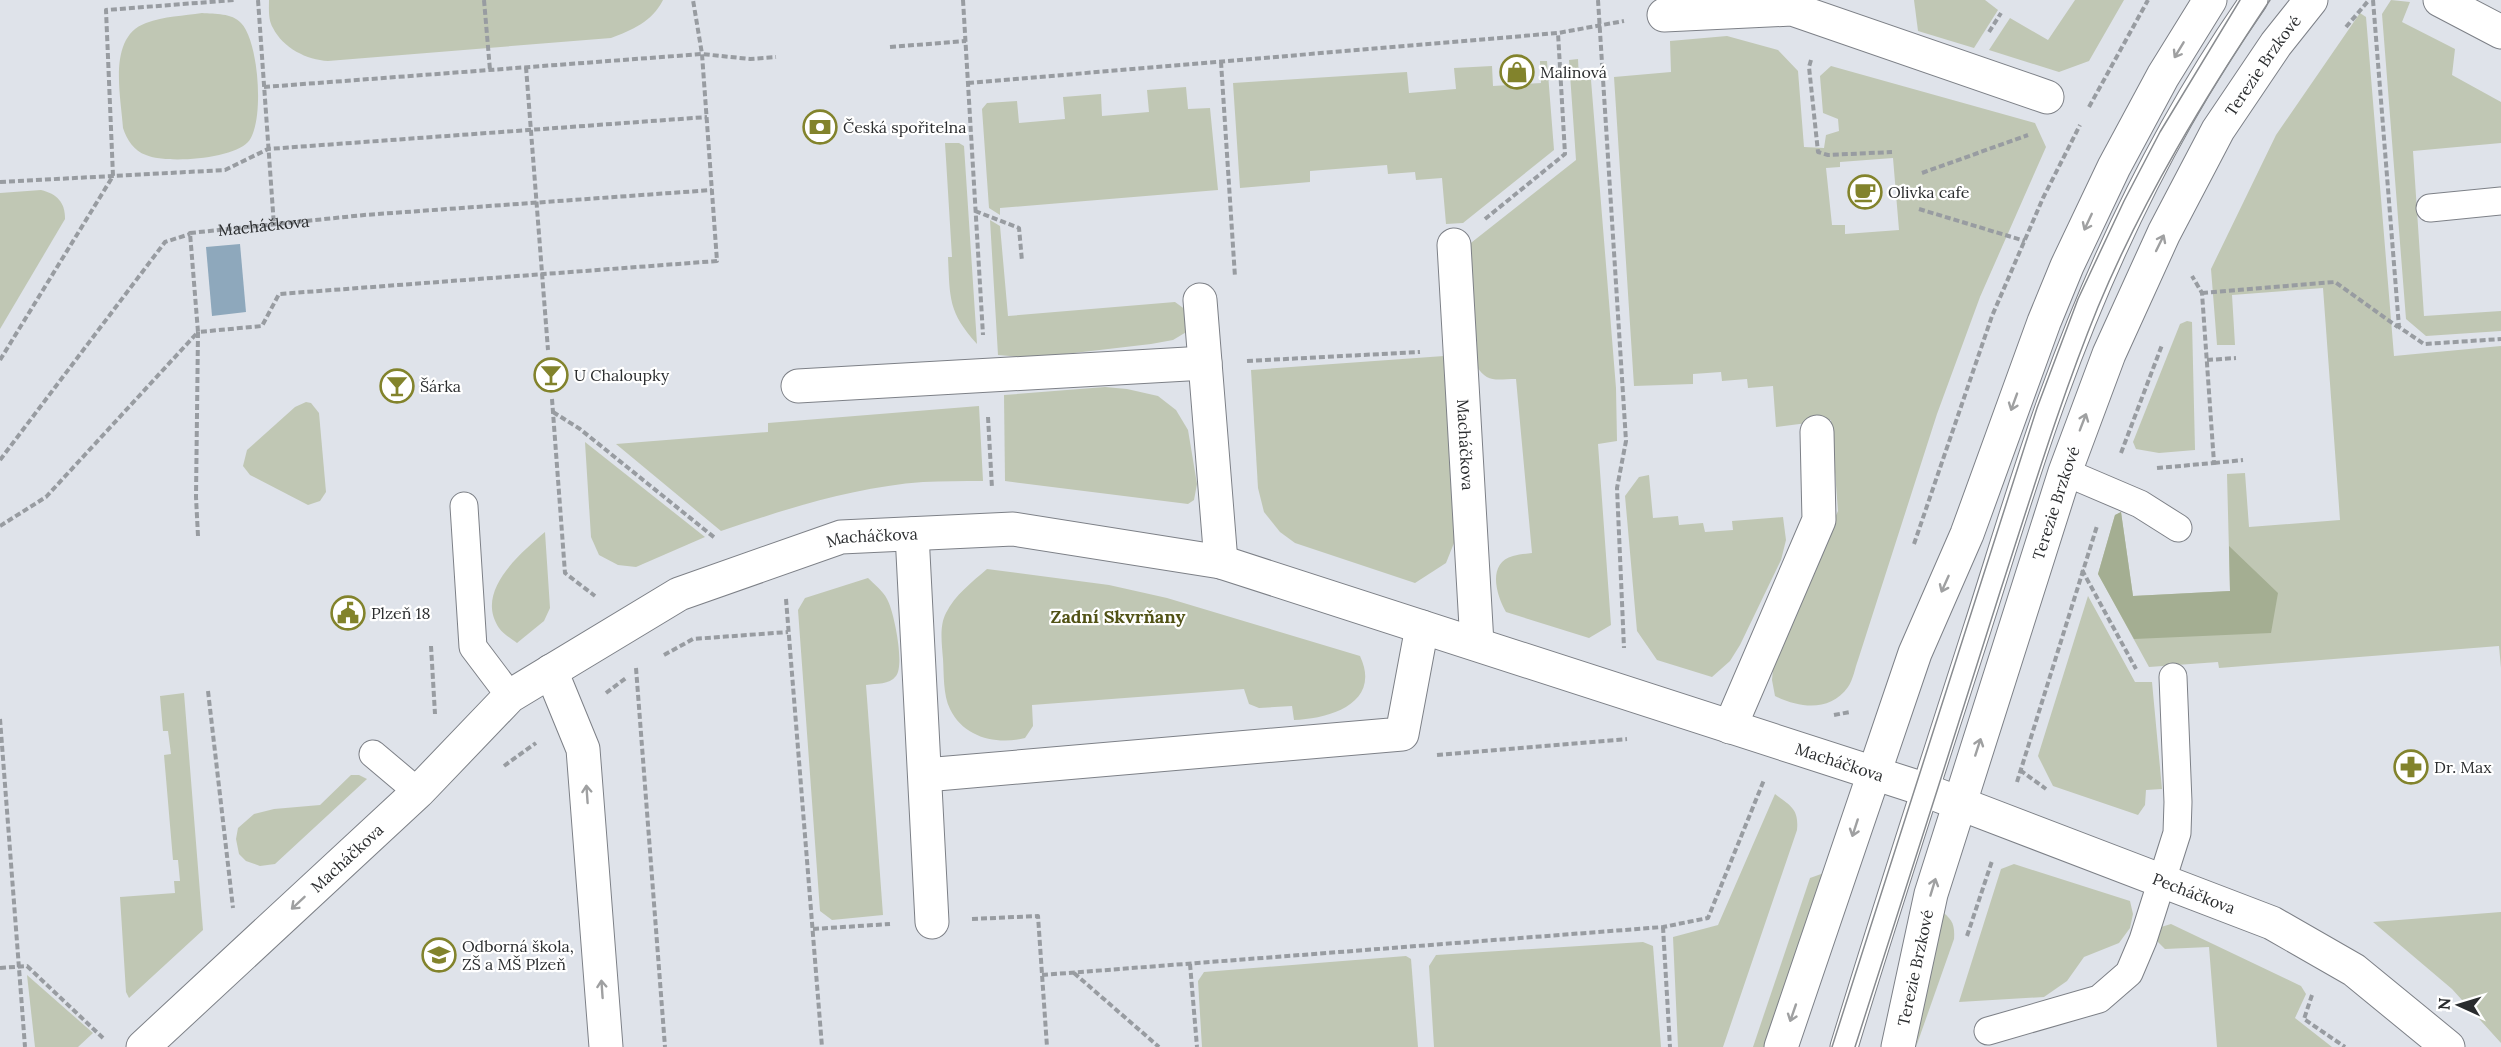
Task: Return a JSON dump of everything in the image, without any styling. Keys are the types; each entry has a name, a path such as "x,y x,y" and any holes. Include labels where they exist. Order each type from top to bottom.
{"street":[{"path":"1781,1047 1915,653 1967,534 2015,399 2067,266 2114,166 2163,76 2210,0"},
{"name":"Terezie Brzkové","path":"1898,1047 1931,894 2065,472 2109,354 2132,302 2218,130 2276,44 2312,0"},
{"path":"2440,0 2501,32"},
{"path":"1664,15 1792,9 2047,97"},
{"name":"Macháčkova","path":"1454,245 1477,644"},
{"path":"1200,300 1221,562"},
{"path":"798,386 1205,363"},
{"path":"1730,727 1819,520 1817,432"},
{"name":"Macháčkova","path":"143,1047 418,792 510,696 679,594 841,537 1013,529 1221,562 1920,788"},
{"path":"912,534 932,922"},
{"path":"925,775 1402,734 1422,627"},
{"path":"551,671 583,748 606,1047"},
{"name":"Pecháčkova","path":"1920,788 2272,922 2344,964 2448,1047"}],"lane":[{"path":"1844,1047 1920,788 2035,449 2097,285 2132,210 2178,121 2254,0"},
{"path":"2430,208 2501,201"},
{"path":"2065,472 2140,504 2178,528"},
{"path":"464,506 473,646 510,696"},
{"path":"1988,1031 2099,999 2129,973 2143,940 2177,833 2173,677"},
{"path":"373,754 418,792"}],"path":[{"path":"0,360 113,176 106,10 235,0"},
{"path":"258,0 274,226"},
{"path":"484,0 490,70"},
{"path":"0,526 46,497 198,332 262,326 279,294 717,261 702,54 693,0"},
{"path":"963,0 994,530"},
{"path":"1598,0 1626,441 1617,488 1624,659"},
{"path":"968,83 1558,33 1664,15"},
{"path":"1822,19 1809,67 1818,152 1828,155 1892,152"},
{"path":"1454,245 1566,154 1558,33"},
{"path":"890,47 966,41"},
{"path":"264,87 702,54 750,59 776,57"},
{"path":"1221,62 1236,281"},
{"path":"526,67 548,350"},
{"path":"0,182 225,170 268,149 706,117"},
{"path":"1922,173 2038,132"},
{"name":"Macháčkova","path":"0,460 165,242 190,234 364,215 712,189"},
{"path":"1919,209 2025,241"},
{"path":"975,211 1019,228 1022,261"},
{"path":"190,234 198,332 196,497 198,536"},
{"path":"2192,276 2202,293 2214,463"},
{"path":"2202,293 2335,282 2399,327"},
{"path":"1205,363 1459,350"},
{"path":"2207,360 2236,358"},
{"path":"552,399 565,573 632,622 665,1047"},
{"path":"552,412 580,429 753,568"},
{"path":"2153,469 2243,460"},
{"path":"785,556 788,632 822,1047"},
{"path":"2082,570 2138,673 2173,677"},
{"path":"655,660 693,639 788,632"},
{"path":"636,671 646,666"},
{"path":"208,691 234,916"},
{"path":"1828,716 1856,711"},
{"path":"0,719 25,1047"},
{"path":"1042,975 1663,927 1708,918 1766,775"},
{"path":"1663,927 1670,1047"},
{"path":"1190,964 1197,1047"},
{"path":"0,968 27,966 106,1041"},
{"path":"1073,973 1159,1047"},
{"path":"99,1047 112,1034"}],"green space":[{"path":"269,0 663,0 647,20 611,38 328,61 296,52 277,35 270,22"},
{"path":"1914,0 1985,0 1998,10 1974,48 1918,31"},
{"path":"2075,0 2124,0 2089,61 2059,72 1989,50 2010,18 2048,40"},
{"path":"2391,0 2410,2 2402,22 2455,49 2452,75 2501,102 2501,143 2413,151 2424,316 2501,311 2501,331 2426,336 2406,319 2382,14"},
{"path":"202,13 233,17 241,23 247,33 256,64 258,82 257,118 253,132 248,142 240,148 214,156 168,159 146,155 132,144 123,128 119,69 126,41 134,30 146,23"},
{"path":"2360,13 2366,17 2394,356 2501,346 2501,668 2499,646 2219,668 2218,662 2149,667 2098,574 2115,515 2121,512 2133,596 2230,591 2227,474 2245,473 2249,527 2340,520 2323,288 2232,295 2235,345 2217,345 2211,269 2276,135"},
{"path":"1727,36 1778,50 1798,71 1804,147 1824,148 1826,135 1839,131 1838,119 1823,113 1820,76 1831,66 2035,123 2046,147 1980,297 1937,414 1851,681 1841,695 1824,704 1804,705 1775,696 1772,680 1775,648 1838,511 1831,420 1776,427 1773,386 1748,388 1747,379 1722,381 1721,372 1693,374 1693,384 1634,386 1614,77 1671,72 1670,41","holes":["1893,158 1899,230 1845,234 1845,225 1832,225 1826,168 1840,167 1840,162"]},
{"path":"1578,59 1579,80 1591,80 1616,388 1617,441 1598,444 1611,625 1589,638 1506,612 1499,597 1496,580 1500,565 1513,556 1532,553 1516,379 1488,378 1476,365 1467,246 1576,160 1569,60"},
{"path":"1540,61 1547,61 1554,150 1463,223 1446,224 1442,178 1416,180 1415,172 1388,174 1387,165 1310,171 1310,182 1240,188 1233,83 1407,72 1409,93 1456,89 1454,68 1492,66 1493,86 1541,83"},
{"path":"1186,87 1188,109 1210,108 1218,190 1000,208 1000,215 989,208 982,109 987,103 1017,101 1019,123 1065,119 1063,97 1101,94 1102,116 1149,112 1147,90"},
{"path":"945,143 959,143 964,146 977,344 961,323 950,294 948,257 952,257"},
{"path":"41,190 52,194 62,203 65,219 0,329 0,193"},
{"path":"990,220 1000,226 1008,316 1175,302 1186,310 1188,331 1173,340 1151,344 1031,358 998,355"},
{"path":"2187,321 2192,322 2195,450 2159,453 2136,449 2133,442 2180,324"},
{"path":"1444,356 1456,538 1446,563 1415,583 1295,543 1280,532 1264,512 1258,488 1251,370"},
{"path":"1105,387 1158,396 1176,410 1188,430 1197,484 1194,500 1188,504 1005,481 1004,395"},
{"path":"306,402 311,403 319,413 326,492 320,501 308,505 250,475 243,466 247,450 295,407"},
{"path":"979,406 983,481 923,482 871,489 795,507 721,531 616,444 768,432 768,423"},
{"path":"585,442 705,537 636,567 618,565 599,555 591,537"},
{"path":"1649,475 1653,518 1678,516 1679,525 1703,523 1705,532 1733,530 1732,521 1783,517 1786,540 1781,560 1740,645 1730,661 1712,677 1657,660 1637,631 1625,496 1639,477"},
{"path":"2121,512 2133,596 2230,591 2229,546 2278,593 2271,633 2134,639 2098,574 2115,515"},
{"path":"545,532 550,608 544,621 517,643 499,628 493,614 492,600 496,587 513,562"},
{"path":"987,569 1109,585 1167,598 1360,656 1365,672 1364,686 1358,697 1349,705 1337,712 1308,719 1294,720 1292,706 1259,708 1249,704 1244,689 1032,705 1033,726 1025,738 993,740 982,737 964,727 950,709 944,684 942,624 954,600"},
{"path":"868,578 883,593 890,605 899,650 896,676 886,682 866,685 883,915 832,920 820,911 798,610 805,598"},
{"path":"2088,596 2135,682 2152,682 2162,789 2146,790 2145,805 2138,815 2053,786 2038,756"},
{"path":"184,693 203,930 129,998 126,992 120,897 175,893 174,881 180,881 178,860 173,860 164,755 171,754 168,731 163,731 160,696"},
{"path":"351,775 359,775 367,779 275,864 260,866 246,861 239,854 236,839 238,828 254,814 274,809 320,805"},
{"path":"1775,794 1793,809 1797,817 1797,830 1723,1047 1678,1047 1673,937 1718,925"},
{"path":"2014,864 2130,901 2133,914 2130,928 2119,943 2084,957 2067,981 2044,997 1959,1002 2001,869"},
{"path":"1824,873 1766,1047 1753,1047 1810,878"},
{"path":"1940,910 1952,922 1954,939 1916,1047"},
{"path":"2501,912 2501,1043 2452,989 2373,922"},
{"path":"2171,924 2301,986 2306,994 2295,1018 2332,1047 2217,1047 2209,947 2165,949 2158,942 2157,932 2161,927"},
{"path":"1643,942 1653,946 1661,1047 1434,1047 1429,966 1436,955"},
{"path":"1406,956 1411,959 1418,1047 1202,1047 1198,981 1204,972"},
{"path":"27,975 93,1033 78,1047 35,1047"}],"water":[{"path":"240,244 246,312 212,316 206,247"}],"tram line":[{"path":"1832,1047 2037,408 2078,299 2124,201 2160,132 2240,0"},
{"path":"1855,1047 2046,449 2098,307 2155,188 2199,111 2270,0"}],"place":[{"name":"Malinová","path":"1517,72"},
{"name":"Česká spořitelna","path":"820,127"},
{"name":"Olivka cafe","path":"1865,192"},
{"name":"U Chaloupky","path":"551,375"},
{"name":"Šárka","path":"397,386"},
{"name":"Plzeň 18","path":"348,613"},
{"name":"Dr. Max","path":"2411,767"},
{"name":"Odborná škola, ZŠ a MŠ Plzeň","path":"439,955"}],"district":[{"name":"Zadní Skvrňany","path":"1118,617"}]}
